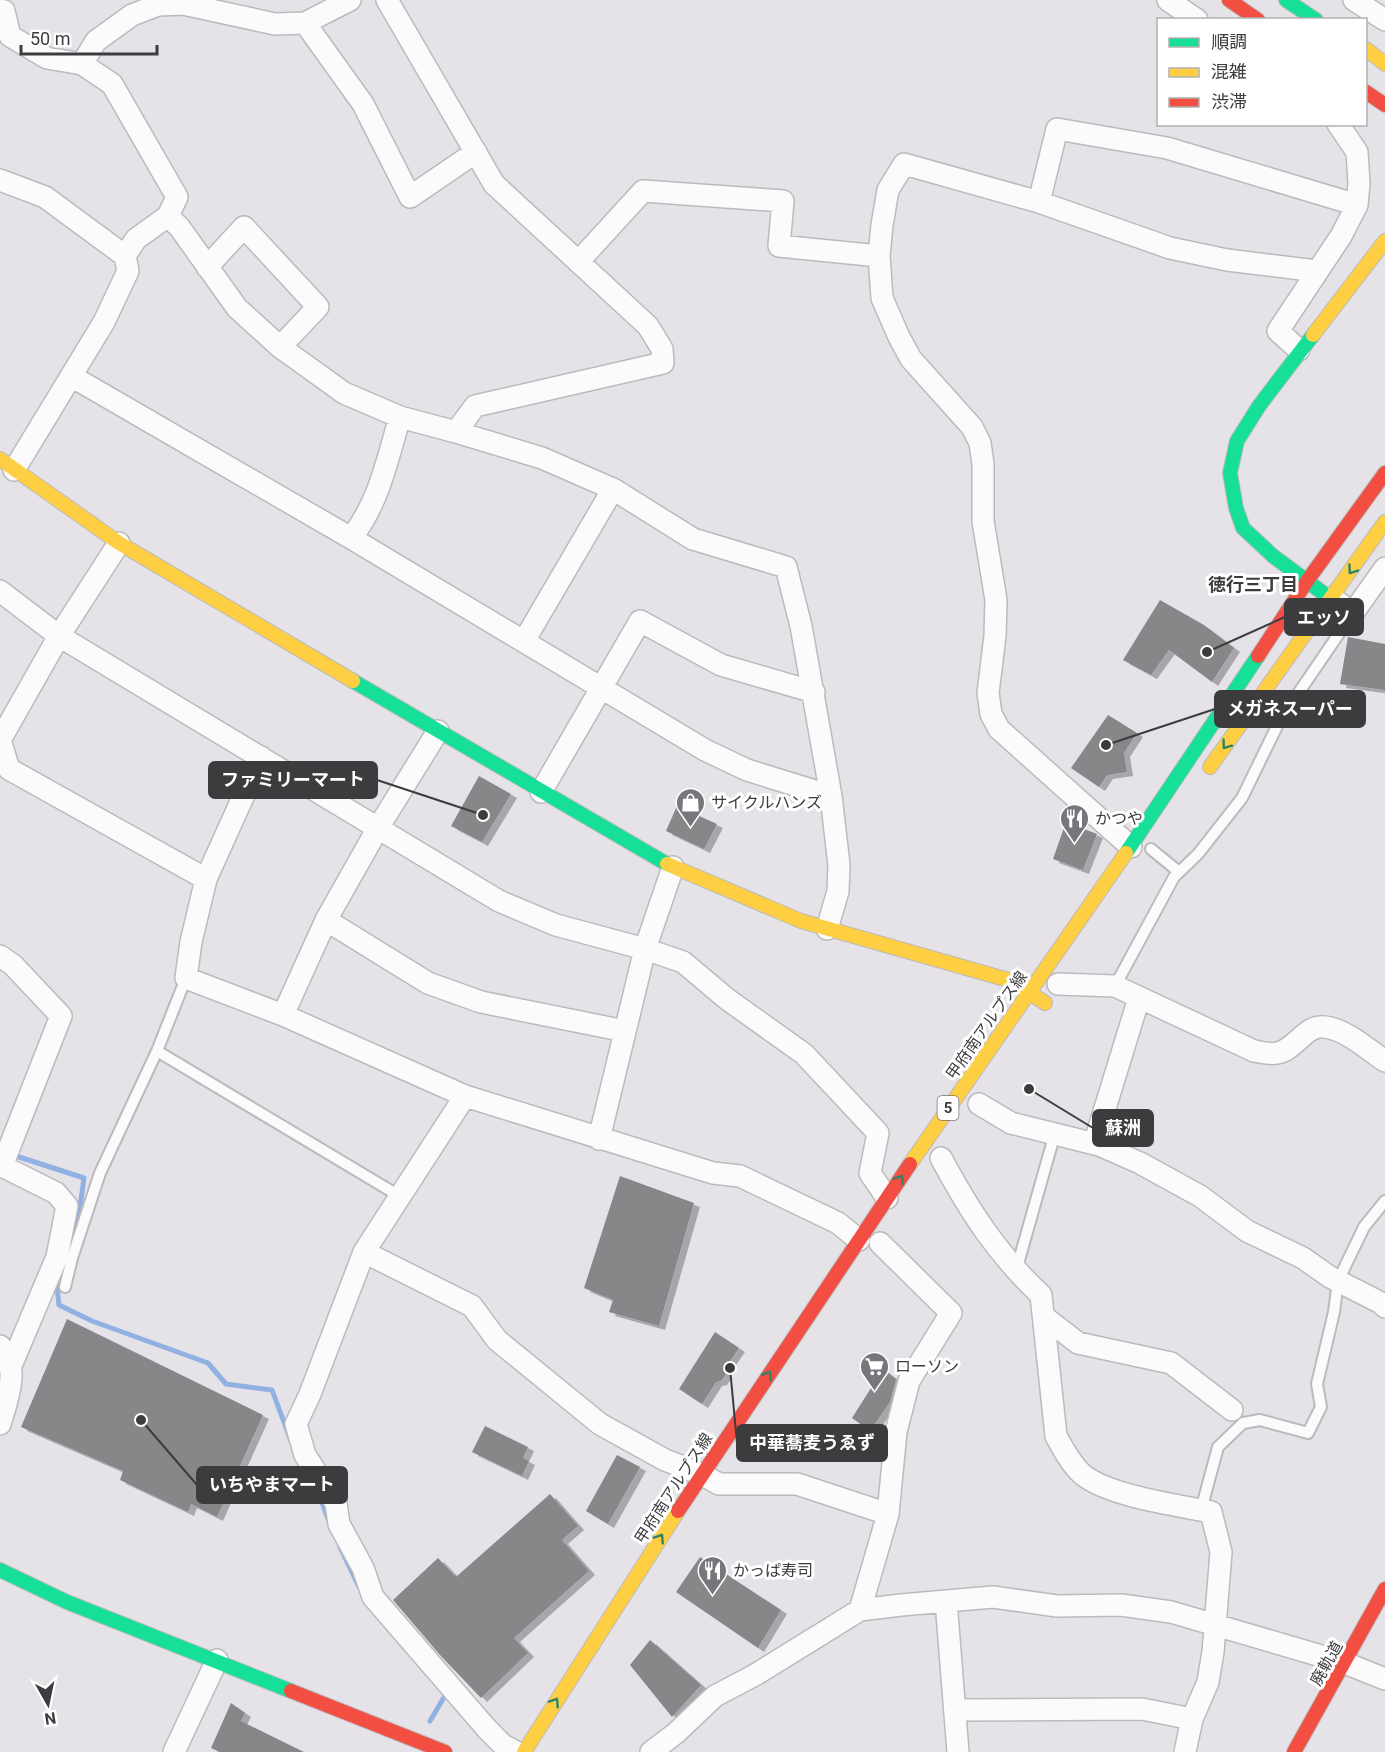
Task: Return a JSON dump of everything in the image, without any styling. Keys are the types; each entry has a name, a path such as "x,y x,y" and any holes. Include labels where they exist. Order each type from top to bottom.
{"main road":[{"path":"1229,0 1255,18"},
{"path":"1286,0 1313,18"},
{"path":"1300,0 1323,18"},
{"path":"1367,52 1385,64"},
{"path":"1367,94 1382,111"},
{"path":"1367,107 1382,111"},
{"path":"1332,598 1273,556 1243,528 1236,508 1230,473 1237,441 1258,406 1385,241"},
{"path":"7,465 119,543 541,792 673,867 801,921 1012,981 1029,993 1042,1007 1061,979"},
{"name":"甲府南アルプス線","path":"524,1752 714,1483 875,1242 887,1198 1029,993 1146,849 1272,636 1307,581 1385,473"},
{"path":"1200,782 1385,522"},
{"path":"0,1570 68,1602 445,1752"},
{"name":"廃軌道","path":"1294,1752 1385,1589"}],"street":[{"path":"82,64 96,41 132,15 158,5 183,4 275,24 305,23 350,0"},
{"path":"387,0 494,184 648,326 662,350 663,363 475,406 456,432"},
{"path":"1168,0 1194,18"},
{"path":"1354,0 1385,20"},
{"path":"0,10 4,11 10,36 47,58 82,64 112,84 177,197 168,216 136,239 125,256"},
{"path":"305,23 363,104 410,197 476,152"},
{"path":"1299,350 1278,331 1341,236 1357,205 1359,183 1357,152 1339,126"},
{"path":"1039,201 1057,129 1167,148 1357,205"},
{"path":"1146,849 999,729 991,714 988,693 995,636 996,600 983,521 980,443 972,427 911,359 882,298 879,256 888,190 904,164 1039,201 1170,248 1227,260 1317,271"},
{"path":"0,180 45,197 125,256 128,271 104,322 71,376 7,465"},
{"path":"578,262 643,192 783,201 779,246 879,256"},
{"path":"168,216 180,228 237,308 280,347 344,393 400,417 542,458 614,489 693,540 786,567 814,692 831,796 839,865 838,891 827,929"},
{"path":"207,267 244,227 318,307 280,347"},
{"path":"71,376 351,538 705,750 747,771 831,796"},
{"path":"351,538 364,521 377,496 400,417"},
{"path":"524,641 614,489"},
{"path":"119,543 59,636 0,740 9,769 206,879"},
{"path":"1332,598 1353,613 1385,568"},
{"path":"0,591 59,636 498,901 556,926 683,962 727,999 804,1054 878,1133 870,1173 887,1198"},
{"path":"541,792 640,621 721,665 814,692"},
{"path":"283,1014 326,920 378,828 438,731"},
{"path":"261,757 206,879 191,942 186,978 283,1014 465,1096 713,1173 740,1176 875,1242 951,1313 909,1382 896,1432 888,1514 860,1610"},
{"path":"599,1139 645,950 673,867"},
{"path":"326,920 428,983 481,1002 626,1031"},
{"path":"0,956 13,965 61,1016 2,1166 56,1193 67,1206 57,1257 10,1368"},
{"path":"1061,979 1115,986 1254,1051 1277,1054 1291,1048 1309,1030 1323,1027 1343,1033 1385,1061"},
{"path":"1094,1144 1139,998"},
{"path":"465,1096 364,1252 310,1394 296,1424 305,1455 336,1503 339,1524 363,1568 373,1597 487,1730 503,1745 516,1752"},
{"path":"979,1104 1011,1123 1094,1144 1140,1163 1200,1196 1247,1231 1303,1258 1385,1307"},
{"path":"941,1158 964,1202 988,1237 1016,1272 1041,1295 1056,1436 1067,1456 1081,1473 1099,1485 1211,1512 1221,1552 1216,1624 1208,1682 1192,1719 1185,1752"},
{"path":"364,1252 472,1306 497,1340 600,1424 665,1461 714,1483 797,1484 888,1514"},
{"path":"1043,1316 1078,1343 1172,1363 1232,1410"},
{"path":"0,1346 7,1352 10,1368 10,1392 0,1424"},
{"path":"651,1752 676,1733 715,1696 754,1675 860,1610 993,1597 1057,1606 1121,1605 1171,1612 1216,1624 1345,1663 1385,1679"},
{"path":"946,1602 958,1752"},
{"path":"174,1752 217,1660"},
{"path":"955,1710 1142,1709 1192,1719"}],"lane":[{"path":"1115,986 1174,877 1198,854 1242,798 1280,720 1353,613"},
{"path":"1146,849 1179,872"},
{"path":"65,1287 72,1258 100,1173 158,1051 186,978"},
{"path":"158,1051 401,1197"},
{"path":"1016,1272 1054,1133"},
{"path":"1201,1510 1218,1448 1243,1423 1260,1420 1308,1433 1321,1407 1317,1384 1334,1312 1338,1281 1364,1227 1385,1201"}],"building":[{"path":"1160,600 1204,625 1234,648 1212,682 1169,650 1151,675 1123,660"},
{"path":"1348,637 1385,644 1385,690 1340,684"},
{"path":"1108,715 1137,733 1124,753 1127,772 1107,775 1099,787 1071,768"},
{"path":"479,776 511,794 482,842 451,826"},
{"path":"677,806 717,824 704,849 666,831"},
{"path":"1066,822 1097,834 1083,870 1053,859"},
{"path":"620,1176 694,1203 659,1326 609,1312 613,1300 584,1288"},
{"path":"67,1319 263,1415 217,1517 191,1504 188,1512 120,1480 123,1471 21,1427"},
{"path":"715,1332 739,1348 724,1370 726,1374 721,1381 716,1382 702,1404 679,1389"},
{"path":"883,1369 896,1379 890,1402 870,1431 852,1418"},
{"path":"485,1426 528,1447 523,1458 529,1461 522,1476 472,1452"},
{"path":"617,1455 640,1467 608,1524 586,1511"},
{"path":"550,1494 578,1526 562,1540 589,1571 514,1638 528,1653 481,1698 393,1600 438,1558 456,1577"},
{"path":"700,1557 781,1610 758,1648 676,1592"},
{"path":"650,1640 701,1685 672,1717 630,1665"},
{"path":"231,1703 245,1713 241,1721 304,1752 220,1752 211,1748"}],"waterway":[{"path":"13,1155 84,1178 73,1230"},
{"path":"60,1274 57,1287 59,1305 92,1321 208,1363 226,1384 272,1390 291,1441"},
{"path":"320,1497 328,1519"},
{"path":"340,1547 359,1587"},
{"path":"430,1721 446,1694 444,1692"}],"traffic: fast":[{"path":"1286,0 1313,18"},
{"path":"1313,335 1259,406 1237,441 1230,473 1236,508 1243,528 1273,556 1323,593"},
{"path":"1126,853 1258,656"},
{"path":"353,681 667,864"},
{"path":"0,1570 67,1602 291,1691"}],"traffic: slow":[{"path":"1367,50 1385,64"},
{"path":"1313,335 1385,241"},
{"path":"0,459 119,543 353,681"},
{"path":"1210,767 1385,522"},
{"path":"910,1164 1126,853"},
{"path":"667,864 801,921 1012,981 1045,1003"},
{"path":"524,1752 678,1511"}],"traffic: jam":[{"path":"1229,0 1255,18"},
{"path":"1367,93 1385,105"},
{"path":"1258,656 1307,581 1385,473"},
{"path":"678,1511 910,1164"},
{"path":"1294,1752 1385,1589"},
{"path":"291,1691 445,1752"}],"place":[{"name":"エッソ","path":"1207,652"},
{"name":"メガネスーパー","path":"1106,745"},
{"name":"ファミリーマート","path":"483,815"},
{"name":"サイクルハンズ","path":"690,828"},
{"name":"かつや","path":"1074,844"},
{"name":"蘇洲","path":"1029,1089"},
{"name":"中華蕎麦うゑず","path":"730,1368"},
{"name":"ローソン","path":"874,1392"},
{"name":"いちやまマート","path":"141,1420"},
{"name":"かっぱ寿司","path":"712,1596"}],"district":[{"name":"徳行三丁目","path":"1253,585"}]}
